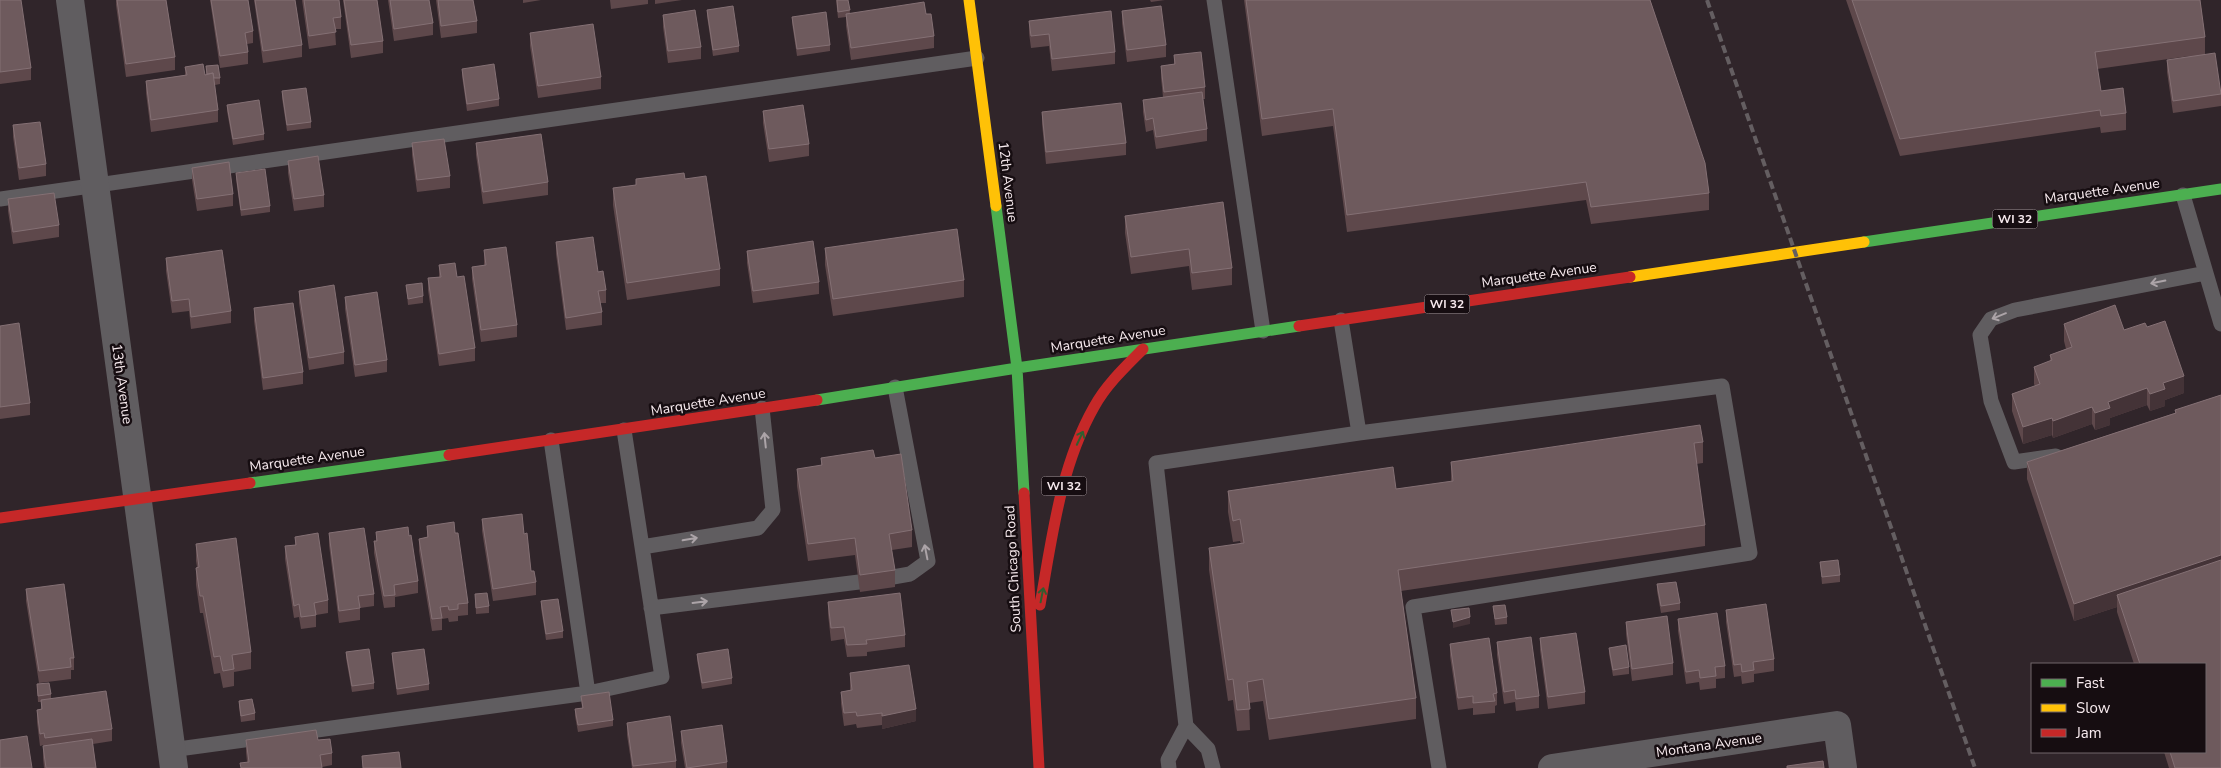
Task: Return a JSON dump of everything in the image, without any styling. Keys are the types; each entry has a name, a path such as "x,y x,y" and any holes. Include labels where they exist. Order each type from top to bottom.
{"main road":[{"name":"12th Avenue","path":"969,0 1017,368"},
{"name":"Marquette Avenue","path":"0,518 624,430 1017,368 2221,189"},
{"name":"WI 32","path":"1032,643 1069,462 1094,408 1113,380 1143,349"},
{"name":"South Chicago Road","path":"1017,368 1039,768"}],"street":[{"name":"13th Avenue","path":"70,0 172,759"},
{"name":"Montana Avenue","path":"1552,768 1837,725 1843,768"}],"lane":[{"path":"1214,0 1263,331"},
{"path":"0,199 977,58"},
{"path":"2183,194 2221,324"},
{"path":"2075,452 2014,462 1991,401 1980,336 1991,319 2015,310 2206,273"},
{"path":"1341,320 1359,433"},
{"path":"1169,768 1168,760 1186,726 1156,463 1359,433 1722,386 1750,553 1414,607 1439,768"},
{"path":"893,577 910,574 928,561 895,387"},
{"path":"642,547 758,528 773,510 762,408"},
{"path":"172,759 588,693 662,678 624,430"},
{"path":"551,440 588,693"},
{"path":"651,608 858,582"},
{"path":"1186,726 1208,749 1213,768"}],"building":[{"path":"0,0 21,0 31,68 0,72"},
{"path":"117,0 166,0 175,57 126,64"},
{"path":"211,0 248,0 253,31 245,33 248,52 220,56"},
{"path":"255,0 295,0 302,45 263,51"},
{"path":"304,0 339,0 341,17 333,18 336,32 309,36"},
{"path":"344,0 377,0 383,41 351,45"},
{"path":"390,0 429,0 433,23 394,29"},
{"path":"438,0 473,0 477,21 441,26"},
{"path":"837,0 848,0 850,10 838,12"},
{"path":"1246,0 1650,0 1705,163 1709,193 1591,207 1586,182 1347,215 1333,109 1262,119"},
{"path":"1852,0 2200,0 2205,37 2095,52 2101,91 2123,88 2126,113 2101,116 2100,110 1900,139"},
{"path":"924,2 926,14 931,14 934,36 851,48 846,14"},
{"path":"733,6 739,46 713,50 707,10"},
{"path":"1161,6 1166,45 1127,50 1122,11"},
{"path":"695,10 701,47 668,51 663,15"},
{"path":"1111,11 1115,52 1052,59 1049,34 1031,36 1029,21"},
{"path":"826,12 830,45 797,49 792,17"},
{"path":"593,24 601,77 538,86 530,33"},
{"path":"1201,52 1205,87 1164,92 1161,66 1175,64 1174,55"},
{"path":"2215,53 2221,94 2173,101 2167,60"},
{"path":"203,64 205,75 213,73 218,110 151,120 146,81 187,75 185,67"},
{"path":"494,64 499,99 467,104 462,69"},
{"path":"218,65 220,78 214,78 213,73 207,74 206,66"},
{"path":"306,88 311,122 287,125 282,91"},
{"path":"1202,92 1207,129 1156,137 1153,118 1146,120 1143,100"},
{"path":"259,100 264,134 233,139 227,105"},
{"path":"1121,103 1126,143 1046,152 1042,112"},
{"path":"803,105 809,144 769,149 763,111"},
{"path":"40,122 46,164 19,168 13,125"},
{"path":"541,134 548,182 483,192 476,143"},
{"path":"444,139 450,176 417,180 412,143"},
{"path":"318,156 324,195 294,199 288,161"},
{"path":"229,162 233,194 197,199 192,168"},
{"path":"265,169 270,206 241,210 236,173"},
{"path":"684,173 685,179 706,176 720,269 627,283 613,188 636,185 636,179"},
{"path":"54,193 59,225 13,232 8,199"},
{"path":"1223,202 1232,268 1192,273 1189,249 1131,257 1125,216"},
{"path":"957,229 964,280 833,299 825,248"},
{"path":"593,237 598,272 603,271 606,290 598,291 602,312 566,318 556,242"},
{"path":"813,241 819,282 753,291 747,251"},
{"path":"506,247 517,325 481,330 472,267 486,265 484,250"},
{"path":"222,250 231,311 191,317 189,299 172,301 166,258"},
{"path":"455,263 457,277 464,276 475,348 439,354 428,278 441,277 439,265"},
{"path":"422,283 423,296 408,299 406,285"},
{"path":"334,285 344,352 309,358 299,291"},
{"path":"377,292 387,360 355,365 345,297"},
{"path":"293,303 303,372 263,378 254,308"},
{"path":"2115,305 2124,330 2145,323 2147,327 2165,321 2184,376 2163,383 2165,389 2150,394 2147,388 2108,402 2110,408 2095,413 2092,407 2053,421 2052,418 2023,427 2012,394 2040,384 2034,367 2052,360 2050,355 2072,347 2064,324"},
{"path":"19,323 30,403 0,407 0,326"},
{"path":"2221,395 2221,555 2074,604 2027,462 2176,413 2175,410"},
{"path":"1700,425 1703,442 1694,443 1705,525 1398,570 1416,698 1269,719 1263,679 1247,682 1250,709 1237,710 1233,679 1228,680 1209,548 1244,543 1240,519 1233,521 1228,491 1393,467 1396,489 1453,481 1451,462"},
{"path":"873,450 875,458 901,454 912,530 889,534 895,570 860,575 855,538 808,544 797,469 822,465 821,458"},
{"path":"522,514 524,534 527,533 531,571 534,571 536,582 493,589 482,519"},
{"path":"454,522 455,533 458,533 468,603 458,604 458,609 449,610 448,606 440,607 442,618 432,619 419,539 428,537 427,526"},
{"path":"408,527 418,581 394,585 395,595 384,596 374,541 377,541 376,532"},
{"path":"364,528 374,594 358,596 360,608 339,611 329,533"},
{"path":"318,533 328,600 314,603 316,615 301,617 299,604 294,606 285,546 296,545 295,537"},
{"path":"236,538 251,652 232,655 234,669 223,671 220,656 214,657 203,596 200,596 196,568 199,567 196,544"},
{"path":"1838,560 1840,575 1822,577 1820,562"},
{"path":"2221,560 2221,768 2175,768 2170,753 2206,753 2206,663 2140,663 2117,595"},
{"path":"1676,582 1680,603 1661,606 1657,584"},
{"path":"64,584 74,658 70,658 71,667 39,671 26,589"},
{"path":"487,593 489,606 476,608 475,594"},
{"path":"900,593 905,635 866,640 867,644 847,645 844,627 831,628 828,602"},
{"path":"558,599 563,631 546,634 541,601"},
{"path":"1766,604 1774,659 1753,662 1754,670 1742,672 1741,664 1734,665 1726,610"},
{"path":"1505,605 1507,617 1495,619 1493,606"},
{"path":"1469,608 1470,617 1453,622 1451,610"},
{"path":"1717,613 1725,666 1715,667 1716,676 1700,678 1699,670 1686,672 1678,619"},
{"path":"1667,616 1673,663 1632,669 1626,622"},
{"path":"1576,633 1585,692 1548,697 1540,638"},
{"path":"1531,637 1539,696 1516,699 1515,690 1504,692 1497,642"},
{"path":"1489,638 1497,693 1493,694 1495,701 1473,703 1473,696 1458,698 1450,644"},
{"path":"1626,645 1629,667 1613,670 1609,648"},
{"path":"369,649 374,683 352,686 346,652"},
{"path":"424,649 429,684 397,689 392,653"},
{"path":"728,649 732,678 702,683 697,654"},
{"path":"909,665 916,709 882,716 882,713 857,716 856,712 844,713 841,692 852,690 850,673"},
{"path":"49,683 51,694 38,696 37,684"},
{"path":"106,691 112,729 45,738 44,733 40,734 37,710 42,709 41,700"},
{"path":"609,692 613,720 578,725 575,709 583,708 581,696"},
{"path":"252,699 255,713 241,716 239,701"},
{"path":"670,716 676,761 633,766 627,723"},
{"path":"722,725 727,762 687,768 681,731"},
{"path":"316,730 318,740 330,739 332,753 320,755 322,768 241,768 240,763 249,762 246,740"},
{"path":"27,736 32,768 0,768 0,740"},
{"path":"92,739 96,768 46,768 43,746"},
{"path":"399,752 401,768 363,768 362,756"},
{"path":"1823,761 1824,768 1787,768 1787,766"}],"railway":[{"path":"1707,0 1975,768"}],"traffic: fast":[{"path":"1864,242 2221,189"},
{"path":"817,400 1017,368 996,206"},
{"path":"1024,493 1017,368 1299,326"},
{"path":"250,483 449,455"}],"traffic: slow":[{"path":"969,0 996,206"},
{"path":"1630,277 1864,242"}],"traffic: jam":[{"path":"1299,326 1630,277"},
{"path":"1040,605 1059,503 1065,478 1082,430 1104,391 1143,349"},
{"path":"449,455 817,400"},
{"path":"0,518 250,483"},
{"path":"1024,493 1039,768"}]}
